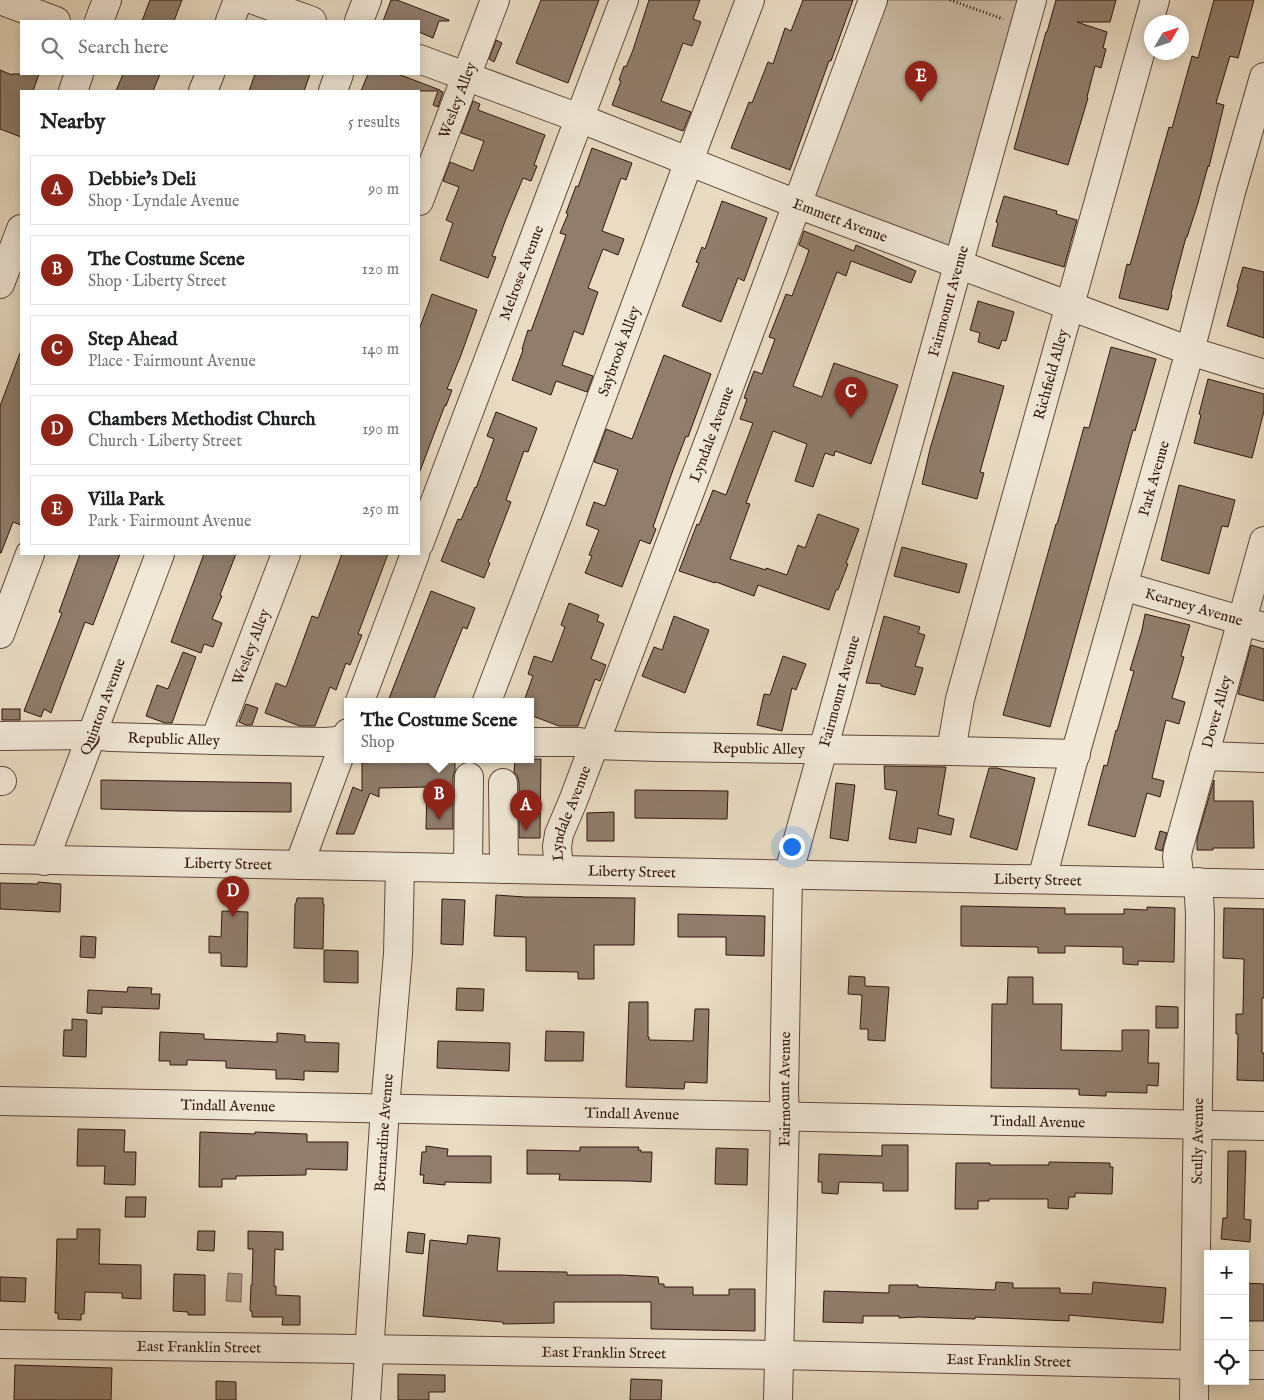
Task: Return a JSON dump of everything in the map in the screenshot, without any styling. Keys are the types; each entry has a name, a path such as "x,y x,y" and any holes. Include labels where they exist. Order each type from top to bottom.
{"street":[{"path":"0,0 53,20"},
{"path":"99,20 107,0"},
{"path":"230,20 238,0"},
{"path":"254,0 309,20"},
{"path":"359,20 367,0"},
{"name":"Wesley Alley","path":"420,198 494,0"},
{"name":"Melrose Avenue","path":"420,541 624,0"},
{"name":"Saybrook Alley","path":"488,698 750,0"},
{"name":"Lyndale Avenue","path":"559,870 557,847 559,834 798,204 873,0"},
{"name":"Richfield Alley","path":"951,750 960,699 1155,0"},
{"name":"Fairmount Avenue","path":"778,1400 785,1117 788,875 1028,13"},
{"name":"Emmett Avenue","path":"420,60 579,118 798,204 1190,351 1264,374"},
{"path":"73,90 79,75"},
{"path":"203,90 210,75"},
{"path":"333,90 340,75"},
{"name":"Park Avenue","path":"1042,879 1190,351 1231,192 1258,124 1264,76"},
{"path":"0,284 20,231"},
{"name":"Dover Alley","path":"1189,882 1177,857 1178,850 1204,756 1253,624 1264,541"},
{"path":"0,634 30,555"},
{"name":"Quinton Avenue","path":"44,860 160,555"},
{"name":"Wesley Alley","path":"215,740 286,555"},
{"path":"361,698 415,555"},
{"name":"Kearney Avenue","path":"1123,586 1253,624"},
{"name":"Republic Alley","path":"0,736 92,735 325,742 344,739"},
{"name":"Republic Alley","path":"534,742 579,742 594,745 951,750 1076,754"},
{"path":"300,865 344,746"},
{"path":"1204,756 1264,758"},
{"path":"468,868 469,777"},
{"path":"503,783 504,869"},
{"name":"Liberty Street","path":"0,859 1264,884"},
{"name":"Bernardine Avenue","path":"366,1400 385,1108 398,954 400,867"},
{"name":"Scully Avenue","path":"1189,882 1200,922 1197,1125 1201,1365 1194,1400"},
{"name":"Tindall Avenue","path":"0,1101 1264,1126"},
{"name":"East Franklin Street","path":"0,1344 779,1356 1201,1365"},
{"path":"1249,1365 1264,1365"}],"path":[{"path":"952,0 1028,13"}],"shaded area":[{"path":"886,0 1022,0 953,250 811,203"},
{"path":"228,1273 242,1274 241,1302 226,1301"}],"building":[{"path":"150,0 182,0 174,20 142,20"},
{"path":"391,0 397,0 449,21 439,21 433,38 420,32 420,20 383,20"},
{"path":"541,0 599,0 568,83 516,63"},
{"path":"649,0 700,0 693,19 701,22 692,46 683,43 661,101 691,112 683,131 612,105 621,81 619,80 633,50"},
{"path":"803,0 853,0 790,170 731,148 749,102 752,103 768,62 773,64 785,28 791,31"},
{"path":"1056,0 1116,0 1110,22 1077,22 1107,32 1103,48 1106,49 1101,68 1095,66 1088,98 1068,165 1014,149"},
{"path":"1214,0 1254,0 1238,58 1230,56 1216,103 1224,105 1209,167 1186,237 1168,310 1119,298 1127,264 1130,265 1169,127 1172,128 1192,56 1198,58"},
{"path":"496,40 502,43 494,62 489,59"},
{"path":"0,70 12,75 39,75 33,90 20,90 20,137 0,129"},
{"path":"123,75 160,75 153,90 116,90"},
{"path":"255,75 310,75 304,90 249,90"},
{"path":"368,75 401,75 443,92 438,107 433,105 438,91 361,90"},
{"path":"473,101 480,104 478,110 545,135 534,165 537,166 531,181 523,178 506,219 492,256 496,257 488,278 440,260 453,223 446,220 459,187 443,181 450,162 473,171 484,141 461,133"},
{"path":"592,148 632,163 626,180 621,178 602,231 624,239 618,255 603,249 588,288 598,292 583,335 574,331 562,365 593,376 587,392 556,381 551,395 512,380 528,330 531,331 566,235 560,233 576,186 578,187"},
{"path":"1004,196 1057,211 1056,214 1077,220 1064,267 992,246 998,223 996,222"},
{"path":"722,201 767,218 744,281 738,278 721,322 682,306 699,263 696,262 702,247 705,249"},
{"path":"804,231 854,251 856,245 916,271 911,283 851,261 846,276 837,272 793,386 822,397 834,363 898,385 871,464 835,451 834,456 825,453 813,487 795,481 807,444 773,431 746,503 750,504 730,559 787,575 798,545 805,548 818,514 859,529 846,563 848,564 829,610 758,585 754,596 679,571 697,524 699,525 713,490 726,495 753,423 740,419 747,399 744,398 754,371 762,374 775,339 769,337 786,294 792,296 806,259 809,250 799,245"},
{"path":"1243,267 1264,272 1264,338 1227,326"},
{"path":"432,294 477,310 447,389 452,390 420,471 420,327"},
{"path":"978,301 1014,312 1006,341 1002,340 999,349 978,342 980,333 970,330"},
{"path":"1111,347 1156,359 1135,431 1133,430 1050,727 1003,715 1084,427 1089,428"},
{"path":"20,353 20,525 13,522 1,553 0,553 0,406"},
{"path":"664,355 711,374 688,437 686,436 673,470 653,527 656,529 650,544 640,540 622,587 585,573 592,556 589,555 599,530 586,525 594,502 605,506 618,470 594,462 606,429 632,439"},
{"path":"953,372 1004,386 980,472 984,473 977,499 922,484 930,449"},
{"path":"1208,379 1264,394 1264,411 1252,458 1194,443"},
{"path":"496,412 537,428 528,452 524,451 506,500 511,502 488,562 490,563 484,578 441,561 458,519 461,520 476,488 494,439 487,436"},
{"path":"1179,485 1235,500 1228,527 1222,526 1209,574 1161,560"},
{"path":"902,547 967,564 959,593 894,576"},
{"path":"80,555 120,555 93,625 85,622 51,713 44,709 41,717 24,711 62,613 59,612"},
{"path":"204,555 236,555 212,619 222,623 213,647 204,644 201,653 171,642"},
{"path":"342,555 388,555 358,634 362,635 350,665 346,663 336,690 330,687 315,726 300,726 265,713 276,683 286,687 312,616 318,618"},
{"path":"431,591 475,608 467,629 463,627 434,698 389,698"},
{"path":"569,603 599,615 597,621 604,624 591,659 606,665 600,681 595,679 578,726 559,726 534,717 534,698 525,698 533,676 528,674 534,656 552,662 565,627 561,625"},
{"path":"1145,614 1190,625 1181,656 1184,657 1172,698 1185,702 1179,724 1166,720 1152,778 1164,781 1160,797 1147,793 1135,837 1088,825 1104,765 1107,766 1134,671 1130,670"},
{"path":"674,616 709,630 685,693 642,676 654,647 662,650"},
{"path":"884,616 920,627 918,633 925,635 915,666 923,668 915,695 881,686 881,684 866,683"},
{"path":"1251,645 1264,649 1264,701 1238,694"},
{"path":"183,652 196,657 172,723 165,723 146,716 157,685 168,689"},
{"path":"783,656 806,664 796,690 792,688 782,731 757,725 764,694 770,695"},
{"path":"246,704 258,708 252,725 239,722"},
{"path":"2,709 20,709 20,720 2,720"},
{"path":"534,759 541,759 540,838 519,838 519,783 517,775 514,773 515,763 534,763"},
{"path":"362,763 455,763 453,777 453,829 426,829 427,787 379,788 379,797 370,793 354,834 336,834 353,787 362,791"},
{"path":"884,766 946,767 938,815 954,819 951,835 918,828 916,843 889,839 897,791 885,789"},
{"path":"989,768 997,768 1035,778 1017,850 970,837"},
{"path":"101,780 291,783 291,812 101,809"},
{"path":"1214,780 1214,801 1253,801 1254,848 1197,850 1197,838"},
{"path":"836,783 855,785 848,841 830,838"},
{"path":"635,790 728,791 727,819 635,818"},
{"path":"614,812 614,841 587,841 587,813"},
{"path":"1160,831 1167,833 1162,851 1155,849"},
{"path":"38,882 61,884 60,912 0,909 0,883 38,884"},
{"path":"496,895 635,898 634,945 594,945 594,979 578,979 578,972 526,971 526,937 494,936"},
{"path":"297,898 323,898 323,949 294,948 295,904"},
{"path":"442,899 465,900 463,945 441,944"},
{"path":"961,906 1065,908 1065,914 1124,914 1124,909 1147,910 1147,907 1175,908 1174,962 1138,961 1138,965 1123,964 1123,947 1065,946 1065,953 1038,953 1038,947 961,946"},
{"path":"1224,908 1264,909 1262,1053 1264,1053 1264,1081 1237,1080 1238,1034 1236,1034 1236,1014 1243,1014 1244,959 1223,958"},
{"path":"222,911 248,912 247,967 221,966 221,953 209,953 209,936 221,937"},
{"path":"678,914 765,916 764,956 726,955 726,937 678,937"},
{"path":"81,936 96,937 95,958 80,957"},
{"path":"324,950 358,951 358,983 324,982"},
{"path":"849,976 865,977 865,986 889,987 885,1041 868,1040 868,1029 860,1029 862,995 848,994"},
{"path":"1008,977 1033,977 1033,1004 1062,1004 1061,1050 1122,1051 1122,1030 1149,1030 1148,1063 1159,1063 1158,1086 1147,1085 1147,1093 1106,1092 1106,1096 1079,1095 1079,1089 991,1088 992,1004 1007,1004"},
{"path":"128,987 152,988 151,994 160,994 159,1009 102,1007 102,1014 87,1013 88,990 127,992"},
{"path":"457,988 484,989 483,1011 456,1010"},
{"path":"629,1002 648,1002 649,1040 693,1041 695,1009 709,1009 707,1083 685,1082 684,1089 626,1087"},
{"path":"1156,1006 1178,1007 1178,1028 1156,1028"},
{"path":"72,1019 87,1020 86,1057 63,1056 64,1030 72,1030"},
{"path":"546,1031 584,1032 583,1061 545,1061"},
{"path":"160,1032 204,1034 204,1039 277,1042 277,1033 305,1035 305,1042 339,1043 338,1072 304,1071 304,1080 276,1079 276,1070 226,1068 226,1061 187,1060 187,1065 170,1065 170,1061 159,1061"},
{"path":"438,1041 510,1043 509,1071 437,1068"},
{"path":"78,1129 125,1130 124,1152 136,1152 135,1185 104,1184 105,1166 77,1166"},
{"path":"200,1132 307,1134 307,1142 348,1142 347,1170 306,1169 306,1175 236,1176 236,1179 222,1179 222,1187 199,1187"},
{"path":"882,1145 908,1145 908,1191 883,1191 883,1183 839,1182 838,1194 822,1193 822,1182 818,1182 819,1154 882,1156"},
{"path":"426,1146 448,1149 447,1156 491,1156 491,1183 445,1182 445,1185 423,1183 424,1175 420,1175 422,1152 426,1152"},
{"path":"580,1147 639,1147 638,1150 641,1150 641,1152 652,1152 651,1182 559,1180 560,1174 527,1174 527,1150 580,1151"},
{"path":"716,1148 748,1149 747,1185 715,1184"},
{"path":"1228,1151 1246,1151 1244,1219 1251,1220 1250,1242 1221,1239 1223,1218 1227,1218"},
{"path":"1049,1162 1110,1163 1110,1167 1113,1167 1112,1194 1075,1193 1075,1197 1069,1197 1068,1209 1048,1208 1048,1199 989,1199 989,1201 978,1201 978,1209 955,1209 956,1163 1049,1165"},
{"path":"126,1197 146,1197 145,1217 125,1217"},
{"path":"77,1229 100,1229 99,1264 141,1265 141,1299 122,1298 122,1293 85,1292 84,1314 81,1314 81,1320 58,1319 58,1313 55,1313 57,1239 77,1239"},
{"path":"198,1231 215,1231 214,1251 197,1250"},
{"path":"248,1231 283,1232 283,1250 275,1249 274,1286 276,1286 276,1295 300,1296 300,1325 282,1325 283,1317 252,1317 252,1311 250,1311 253,1249 248,1249"},
{"path":"408,1232 425,1234 423,1254 406,1252"},
{"path":"468,1235 500,1238 497,1271 567,1272 567,1275 658,1277 659,1284 664,1284 664,1287 693,1287 693,1295 729,1295 729,1289 755,1289 755,1331 651,1329 651,1302 554,1302 554,1323 503,1324 503,1322 423,1316 430,1240 467,1244"},
{"path":"174,1274 205,1275 205,1315 188,1315 188,1312 173,1311"},
{"path":"0,1277 26,1278 25,1302 0,1301"},
{"path":"996,1282 1013,1283 1013,1288 1060,1288 1060,1293 1092,1294 1093,1282 1166,1288 1163,1323 1069,1315 1069,1321 975,1317 975,1319 863,1316 863,1323 823,1322 824,1291 889,1293 889,1285 995,1290"},
{"path":"1249,1283 1264,1284 1264,1321 1249,1321"},
{"path":"15,1365 112,1368 111,1400 14,1400"},
{"path":"398,1374 445,1375 445,1392 429,1392 429,1400 398,1400"},
{"path":"631,1379 662,1380 661,1400 630,1400"},
{"path":"216,1381 236,1382 236,1400 216,1400"}],"place":[{"name":"Villa Park","path":"921,102"},
{"name":"Step Ahead","path":"851,418"},
{"name":"The Costume Scene","path":"439,820"},
{"name":"Debbie's Deli","path":"526,831"},
{"name":"Chambers Methodist Church","path":"233,917"}]}
